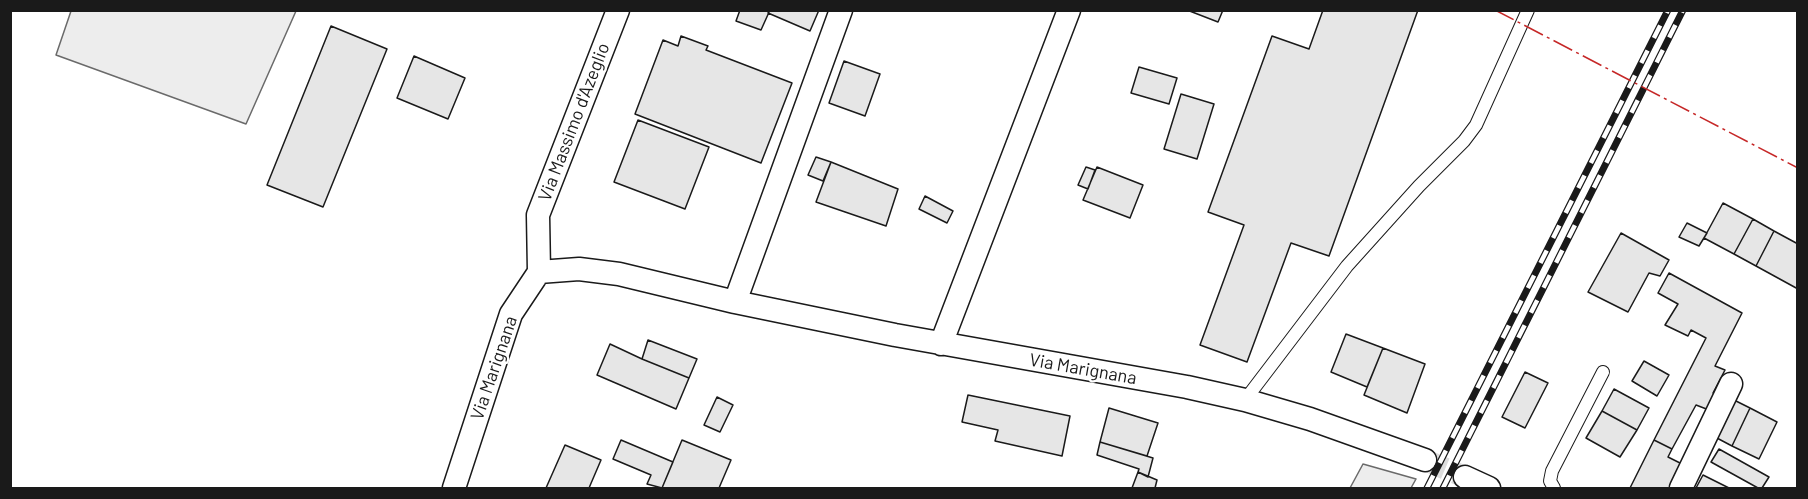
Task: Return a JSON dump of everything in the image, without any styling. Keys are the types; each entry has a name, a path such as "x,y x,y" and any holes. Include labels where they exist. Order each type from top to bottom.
{"street":[{"name":"Via Massimo d'Azeglio","path":"539,272 538,215 618,10"},
{"path":"735,302 841,10"},
{"path":"941,344 1069,10"},
{"name":"Via Marignana","path":"454,489 511,314 539,272 579,269 619,274 735,302 941,344 1187,387 1245,400 1310,419 1425,460"},
{"path":"1681,489 1731,384"},
{"path":"1465,477 1489,489"}],"lane":[{"path":"1245,400 1347,266 1419,186 1464,141 1476,125 1528,10"},
{"path":"1554,489 1550,481 1552,471 1603,372"}],"shaded area":[{"path":"71,10 296,11 246,124 56,55"},
{"path":"1363,464 1416,479 1411,488 1350,488"}],"building":[{"path":"740,10 770,10 761,30 736,21"},
{"path":"770,10 819,10 810,31 768,13"},
{"path":"1187,10 1223,10 1218,22"},
{"path":"1323,10 1418,10 1329,256 1291,243 1247,362 1200,345 1244,225 1208,212 1272,36 1309,49"},
{"path":"331,26 387,49 323,207 267,185"},
{"path":"681,36 708,46 706,50 792,83 761,163 635,114 663,40 678,46"},
{"path":"414,56 465,78 448,119 397,98"},
{"path":"844,61 880,74 865,116 829,103"},
{"path":"1139,67 1177,78 1169,104 1131,93"},
{"path":"1181,94 1214,104 1197,159 1164,149"},
{"path":"638,120 709,147 685,209 614,182"},
{"path":"816,157 831,162 823,181 808,175"},
{"path":"831,162 898,189 886,226 816,202"},
{"path":"1086,167 1095,170 1088,189 1078,185"},
{"path":"1097,167 1143,185 1130,218 1083,200"},
{"path":"925,196 953,211 947,223 919,209"},
{"path":"1723,203 1753,219 1734,254 1704,238"},
{"path":"1753,219 1774,231 1756,266 1734,254"},
{"path":"1687,223 1707,233 1699,246 1679,237"},
{"path":"1774,231 1798,244 1798,289 1756,266"},
{"path":"1621,233 1669,260 1660,276 1649,273 1628,312 1588,292"},
{"path":"1669,273 1742,313 1715,366 1725,370 1713,393 1716,395 1709,410 1696,405 1672,449 1654,440 1706,338 1691,330 1688,336 1665,325 1678,304 1658,293"},
{"path":"1346,334 1383,348 1367,387 1331,372"},
{"path":"648,340 697,359 689,378 642,359"},
{"path":"610,344 689,378 676,409 597,375"},
{"path":"1383,348 1425,364 1407,413 1364,395"},
{"path":"1644,361 1669,375 1657,396 1632,381"},
{"path":"1525,372 1548,383 1525,428 1502,417"},
{"path":"1614,389 1649,408 1637,430 1602,411"},
{"path":"968,395 1070,416 1062,456 995,441 998,430 962,422"},
{"path":"717,397 733,405 720,432 704,425"},
{"path":"1734,400 1750,408 1732,446 1715,437"},
{"path":"1109,408 1158,423 1147,456 1100,442"},
{"path":"1750,408 1777,422 1759,459 1732,446"},
{"path":"1602,411 1637,430 1620,457 1586,438"},
{"path":"621,440 673,462 662,488 647,484 651,475 613,459"},
{"path":"682,440 731,460 719,488 662,488"},
{"path":"1654,440 1672,449 1668,457 1688,467 1676,488 1630,488"},
{"path":"1100,442 1153,458 1148,477 1138,472 1139,469 1097,455"},
{"path":"565,445 601,460 589,488 546,488"},
{"path":"1719,449 1769,477 1762,488 1758,488 1711,462"},
{"path":"1138,472 1157,480 1155,488 1132,488"},
{"path":"1703,475 1729,488 1696,488"}],"tunnel":[{"path":"1425,460 1465,477"}],"railway":[{"path":"1427,488 1668,10"},
{"path":"1443,488 1683,10"}],"power":[{"path":"1495,10 1798,168"}]}
